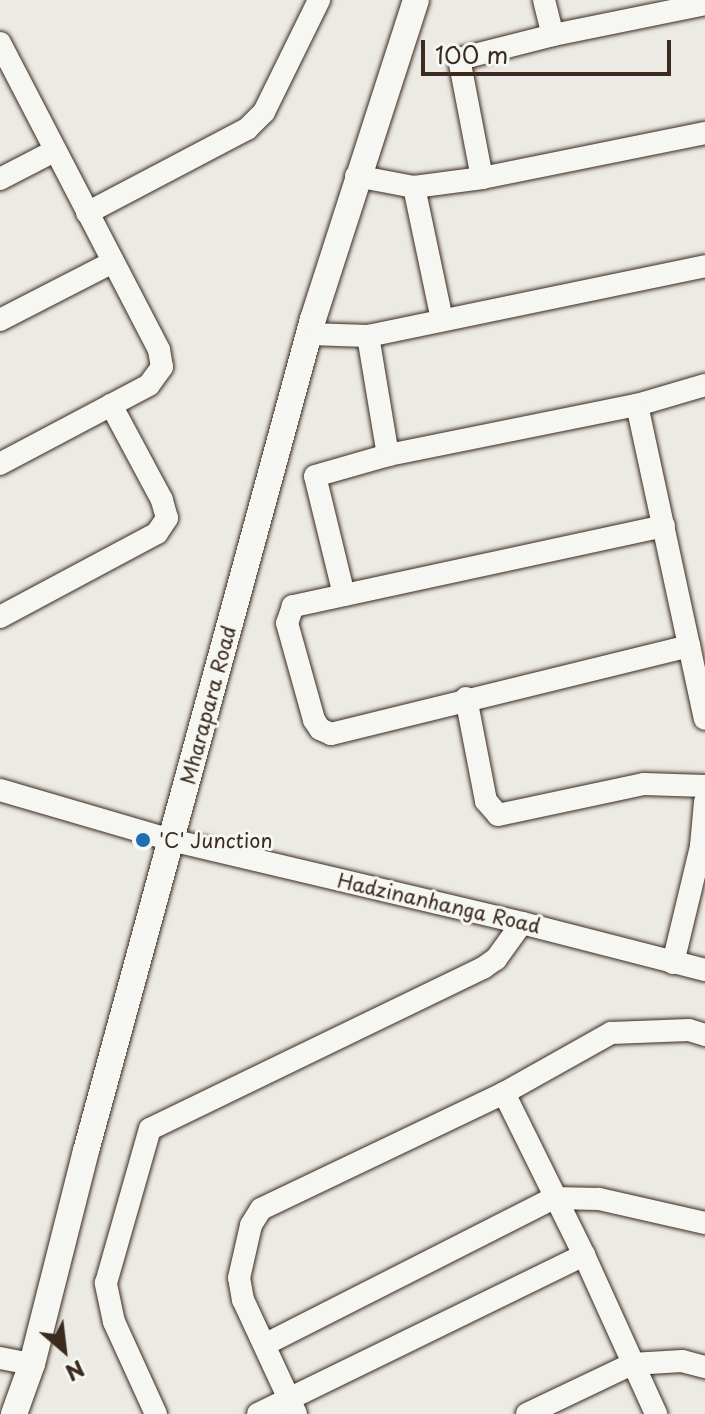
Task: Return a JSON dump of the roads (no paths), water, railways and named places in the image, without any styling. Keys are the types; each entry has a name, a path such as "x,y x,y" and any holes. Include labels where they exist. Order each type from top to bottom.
{"main road":[{"name":"Mharapara Road","path":"14,1414 32,1364 86,1151 309,334 356,176 416,0"}],"street":[{"path":"87,213 247,129 264,112 319,0"},
{"path":"544,0 553,35"},
{"path":"482,178 459,59 553,35 705,4"},
{"path":"0,43 159,350 162,367 149,385 0,464"},
{"path":"356,176 414,187 482,178 705,133"},
{"path":"0,179 54,151"},
{"path":"414,187 442,320"},
{"path":"0,320 113,262"},
{"path":"309,334 368,336 705,266"},
{"path":"368,336 388,455"},
{"path":"344,595 315,476 388,455 637,405 705,385"},
{"path":"0,617 157,533 167,518 162,500 111,405"},
{"path":"637,405 705,719"},
{"path":"664,526 293,606 287,614 287,623 314,720 320,729 331,734 466,698 689,646"},
{"path":"466,698 486,801 498,815 644,784 705,786"},
{"name":"Hadzinanhanga Road","path":"0,790 171,840 705,970"},
{"path":"673,963 703,846 705,802"},
{"path":"156,1414 114,1322 106,1283 150,1129 483,968 496,959 522,923"},
{"path":"292,1407 266,1344 243,1300 239,1278 251,1225 261,1209 504,1093 611,1033 689,1030 705,1035"},
{"path":"504,1093 584,1255 656,1414"},
{"path":"266,1344 554,1198 599,1199 705,1223"},
{"path":"258,1414 292,1407 584,1255"},
{"path":"0,1358 32,1364"},
{"path":"527,1414 632,1364 682,1361 705,1367"}],"place":[{"name":"'C' Junction","path":"143,840"}]}
